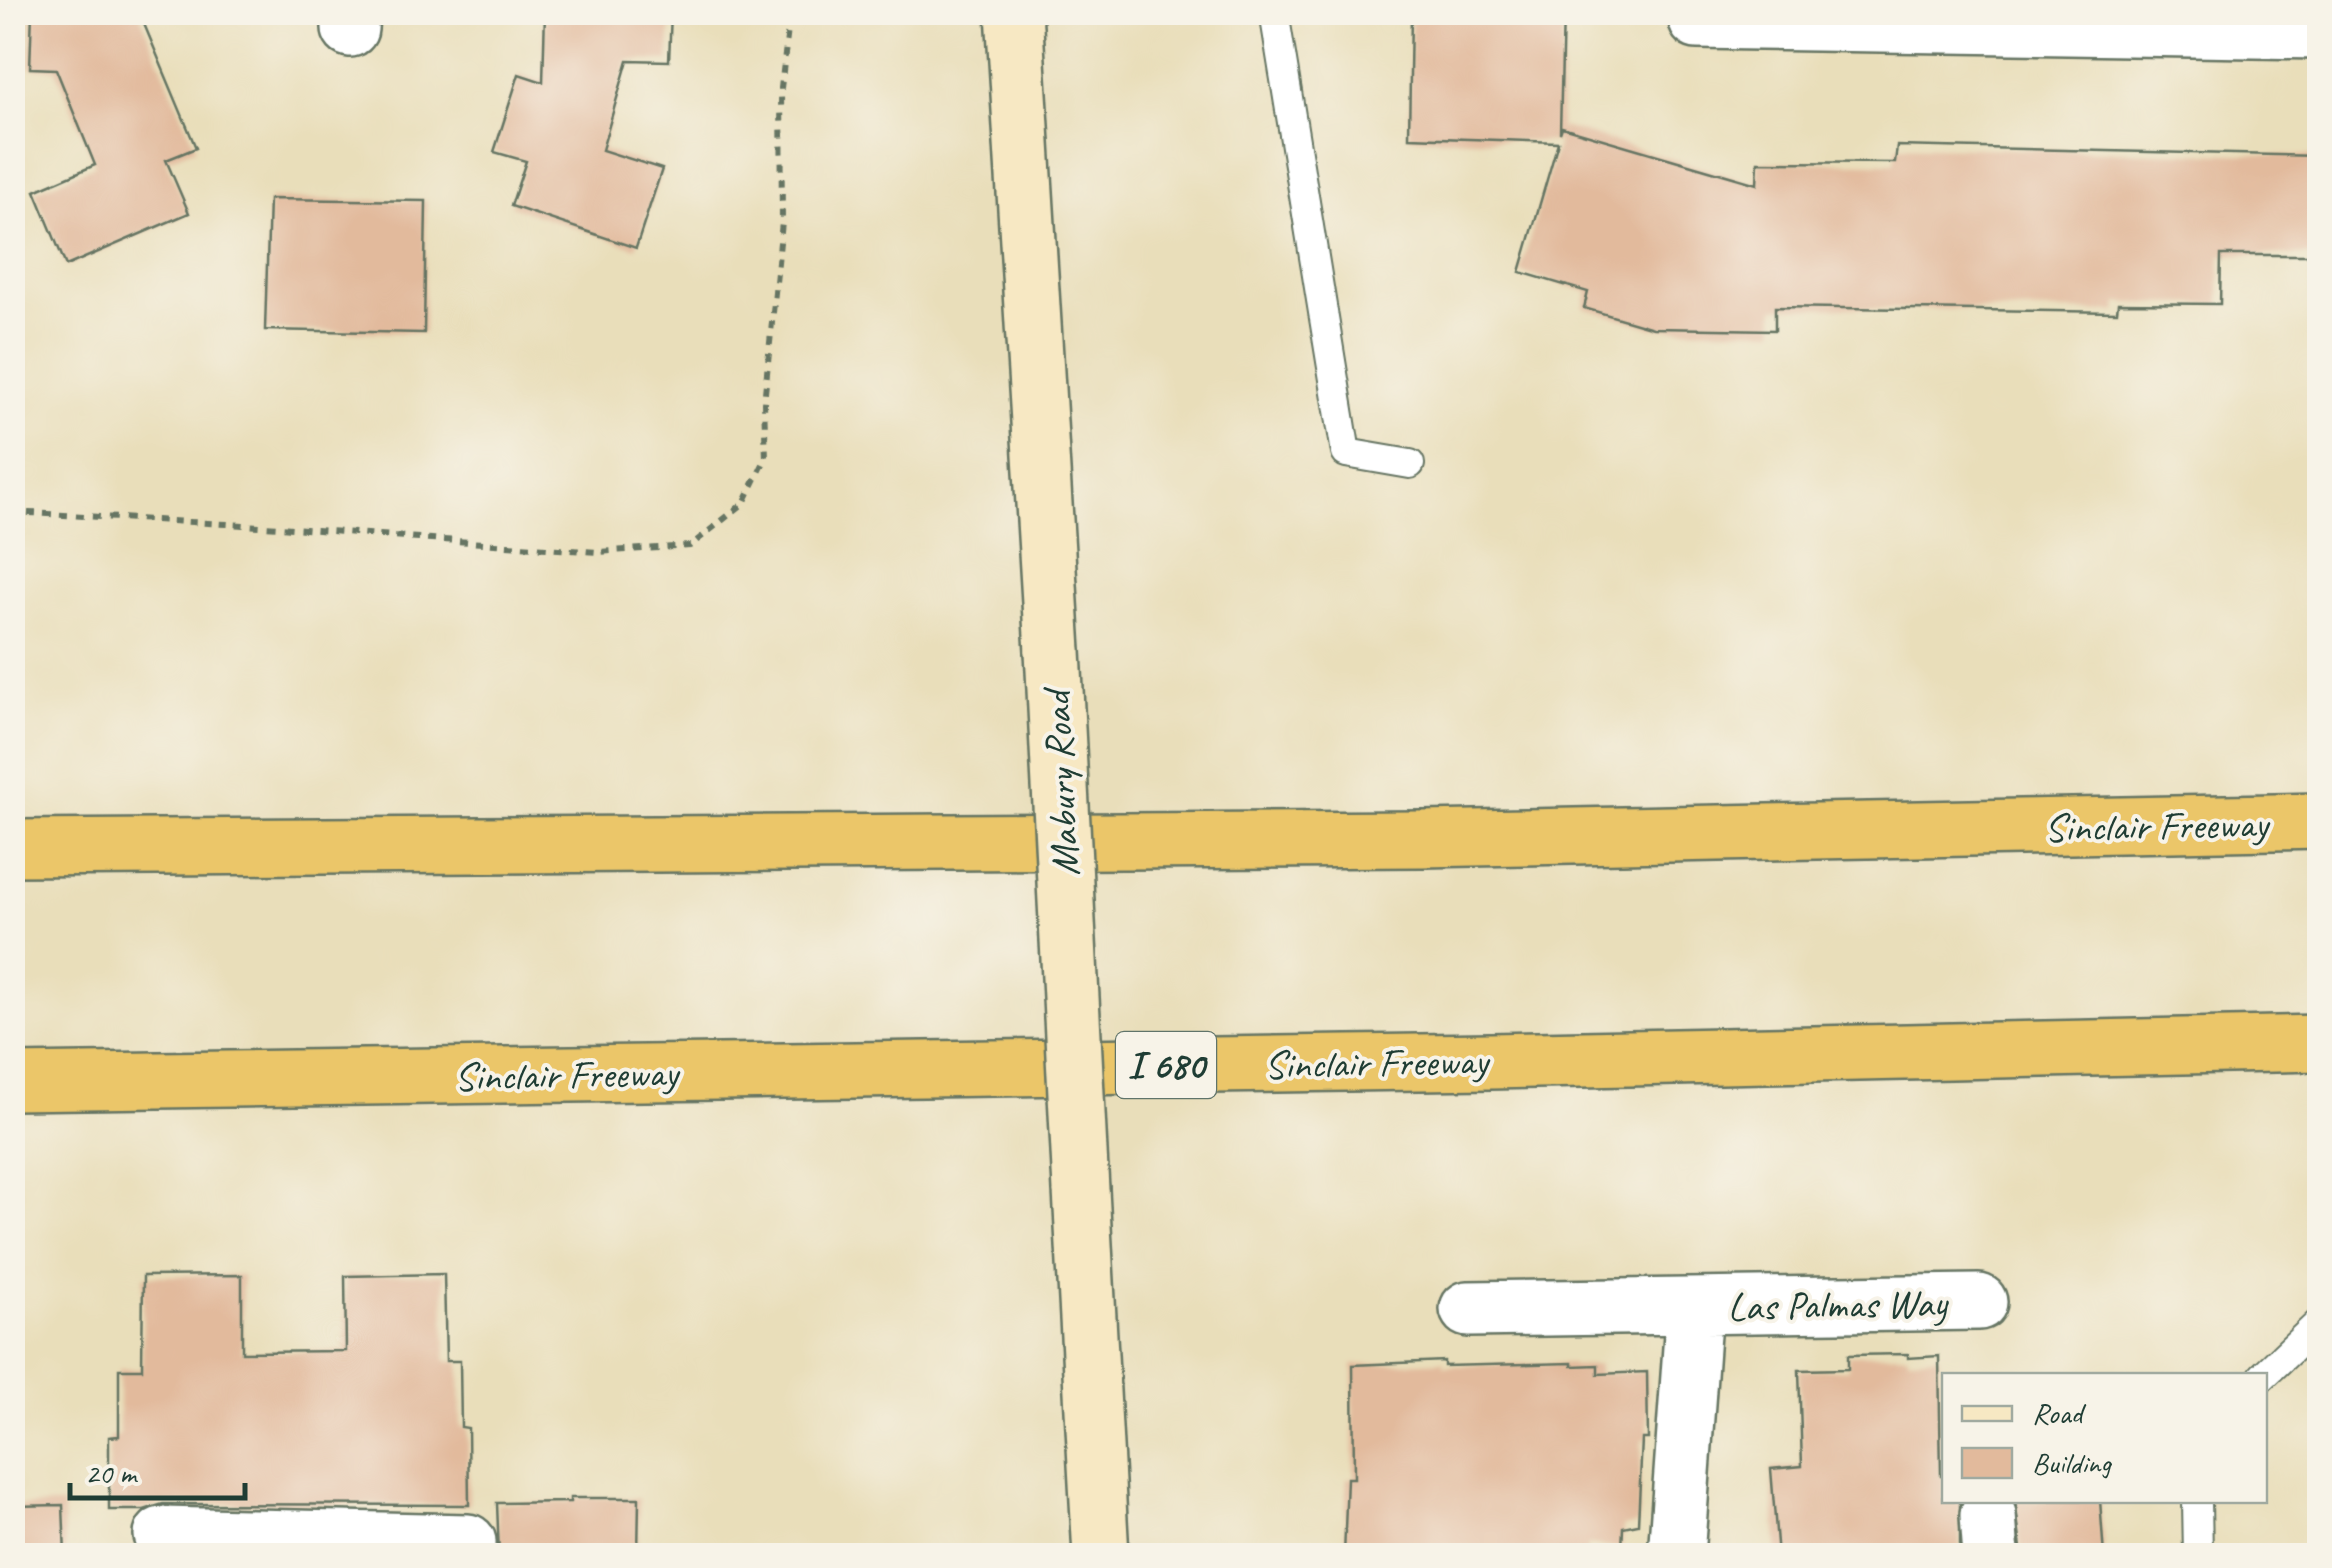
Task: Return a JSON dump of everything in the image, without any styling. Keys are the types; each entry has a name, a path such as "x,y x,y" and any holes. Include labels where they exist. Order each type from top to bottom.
{"highway":[{"name":"Sinclair Freeway","path":"12,848 1403,839 2320,821"},
{"name":"Sinclair Freeway","path":"12,1082 1451,1061 2320,1043"}],"main road":[{"name":"Mabury Road","path":"1014,12 1101,1556"}],"street":[{"path":"1696,17 2320,31"},
{"name":"Las Palmas Way","path":"1468,1309 1979,1302"},
{"name":"Las Palmas Way","path":"1676,1556 1694,1306"},
{"path":"162,1535 468,1542 468,1556"}],"lane":[{"path":"1274,12 1346,453 1410,464"},
{"path":"2266,1373 2320,1322"},
{"path":"2197,1503 2198,1556"}],"path":[{"path":"12,512 279,527 597,552 690,546 744,503 766,458 764,403 782,222 781,88 790,12"}],"building":[{"path":"32,12 139,12 196,148 166,160 189,213 66,266 35,191 95,165 56,69 30,68"},
{"path":"545,12 671,12 669,61 628,60 602,150 662,169 636,248 511,206 526,161 494,152 519,74 543,82"},
{"path":"1563,12 1560,133 1562,127 1757,184 1758,162 1895,163 1897,146 2320,156 2320,255 2221,255 2220,304 2118,303 2117,312 1775,307 1775,330 1653,328 1584,308 1588,292 1520,272 1558,142 1409,137 1411,13"},
{"path":"269,199 426,201 424,333 265,330"},
{"path":"444,1274 446,1361 460,1361 461,1427 468,1428 469,1505 163,1504 144,1510 109,1510 109,1437 119,1436 119,1369 142,1369 143,1276 242,1275 242,1352 346,1351 345,1276"},
{"path":"1848,1355 1939,1356 1942,1503 1960,1503 1960,1556 1778,1556 1771,1469 1802,1466 1799,1370 1848,1369"},
{"path":"1444,1361 1444,1366 1572,1363 1598,1365 1598,1374 1647,1372 1648,1439 1642,1439 1638,1524 1623,1527 1622,1549 1587,1545 1586,1556 1431,1550 1431,1556 1344,1556 1347,1478 1354,1478 1353,1365"},
{"path":"570,1498 639,1498 638,1556 499,1556 497,1503 570,1502"},
{"path":"2015,1503 2100,1503 2104,1556 2022,1556"},
{"path":"63,1505 65,1556 12,1556 12,1506"}]}
